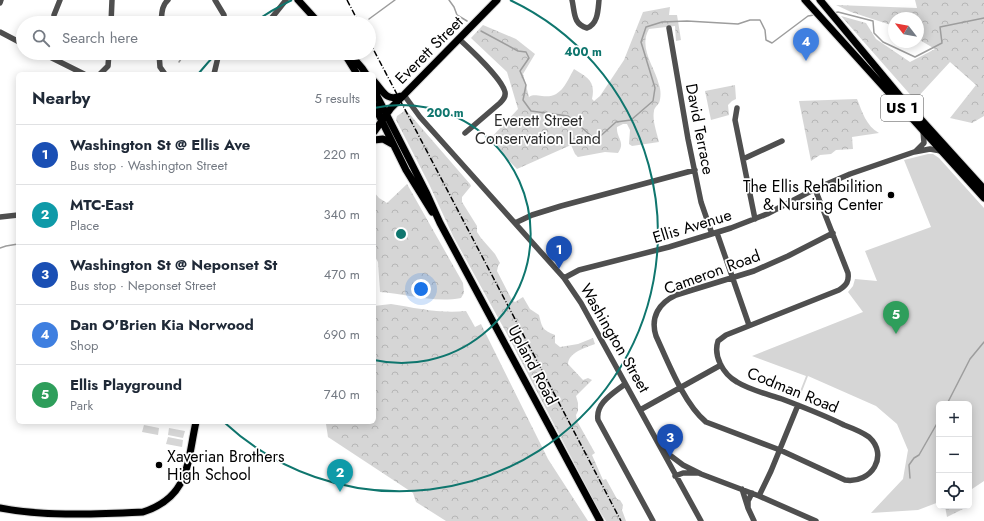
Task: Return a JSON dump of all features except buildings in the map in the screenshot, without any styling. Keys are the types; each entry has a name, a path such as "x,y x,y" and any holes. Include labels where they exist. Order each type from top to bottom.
{"main road":[{"path":"298,0 313,16"},
{"name":"Everett Street","path":"376,129 386,114 497,0"},
{"name":"US 1","path":"820,0 899,95 984,189"},
{"name":"US 1","path":"807,3 984,198"},
{"path":"350,60 360,72"},
{"path":"353,60 360,72"},
{"path":"376,83 388,98 393,99 404,95"},
{"path":"376,94 386,114"},
{"path":"376,109 382,121"},
{"name":"Upland Road","path":"386,114 426,192 440,223 600,521"},
{"name":"Upland Road","path":"382,121 417,189 440,223"},
{"path":"376,140 384,139 394,146"},
{"path":"0,508 36,514 143,512 153,509 171,496 183,480 187,471 196,424"}],"street":[{"path":"54,16 60,0"},
{"path":"111,16 112,0"},
{"path":"162,16 164,5 168,0"},
{"path":"209,0 216,1 224,16"},
{"path":"275,16 286,0"},
{"path":"572,0 577,23 580,26 587,28 592,26 595,21 599,0"},
{"name":"David Terrace","path":"669,28 688,139 701,202 734,278 749,325"},
{"path":"0,32 16,40"},
{"path":"459,39 498,81 505,93 504,99 500,103 465,133"},
{"path":"59,60 79,72"},
{"path":"102,72 108,66 108,60"},
{"path":"160,60 160,67 164,72"},
{"path":"214,72 217,60"},
{"name":"Washington Street","path":"404,95 420,118 564,278 581,303 701,521"},
{"path":"737,108 735,120 755,219"},
{"path":"914,152 924,143 923,130"},
{"path":"743,159 782,141"},
{"name":"Ellis Avenue","path":"564,278 580,270 669,247 755,219 815,189 850,174 914,152 930,150 941,151"},
{"path":"515,223 532,215 561,206 695,170"},
{"name":"Codman Road","path":"780,450 832,474 852,481 858,480 869,474 873,470 876,463 877,452 875,445 868,437 828,417 744,386 735,381 725,371 717,355 716,349 718,341 726,335 844,287 849,279 833,233 815,189"},
{"path":"0,217 16,216"},
{"name":"Cameron Road","path":"780,450 706,422 701,417 684,393 656,336 654,330 656,314 663,303 676,295 754,272 833,233"},
{"path":"640,410 721,365"},
{"path":"625,384 600,406 597,414 598,420 653,521"},
{"path":"759,496 798,405"},
{"path":"661,448 683,465 702,474 752,493 816,521"},
{"path":"674,474 683,465"},
{"path":"674,474 702,474"},
{"path":"742,489 754,521"},
{"path":"748,508 748,501 752,493"}],"green space":[{"path":"915,0 984,0 984,116 972,123 950,118 976,85 950,62 915,100 841,16 866,23 876,39 910,62 935,49 924,43 924,12 888,12 888,24 851,12 836,5 917,8"},
{"name":"Everett Street Conservation Land","path":"670,7 669,15 677,15 681,40 676,41 675,26 649,29 645,43 648,57 660,89 660,101 654,109 654,122 659,142 632,146 629,144 630,130 627,124 623,124 617,127 621,143 618,153 605,152 578,157 571,145 517,169 489,140 518,109 507,72 471,38 483,25 516,39 535,54 523,74 529,97 534,95 554,95 562,89 574,69 589,80 593,88 592,99 594,101 600,96 624,60 643,12"},
{"path":"735,85 736,99 728,105 729,115 711,120 705,91"},
{"path":"857,99 868,122 879,133 852,137 853,149 836,150 831,154 820,155 811,161 799,101"},
{"path":"406,110 470,184 471,186 462,197 462,202 477,226 477,232 495,254 500,263 497,271 512,300 515,302 523,297 530,309 539,315 543,328 555,335 555,343 560,347 578,344 593,338 595,344 574,353 568,364 583,380 588,378 592,380 576,396 578,403 578,411 576,415 577,421 595,453 592,455 603,480 606,479 617,499 620,500 623,505 622,510 626,521 606,521 597,507 507,334 453,236 429,184 396,120 397,116"},
{"path":"933,154 939,158 984,208 984,481 972,489 972,401 936,401 936,503 918,510 871,513 903,479 908,450 897,424 876,406 808,376 799,399 797,399 806,376 752,356 863,312 848,292 853,286 855,279 877,281 865,251 931,227 904,160"},
{"path":"407,184 463,283 464,293 461,298 430,299 380,292 378,262 376,258 376,194 387,203"},
{"path":"391,304 438,311 466,311 475,327 481,324 548,459 588,521 446,521 416,502 413,493 328,437 326,424 376,424 376,306"},
{"path":"144,425 159,428 158,435 142,432"},
{"path":"169,428 185,431 183,438 168,435"},
{"path":"168,437 183,440 182,447 166,444"},
{"path":"946,509 963,509 947,517"}],"waterway":[{"path":"373,16 395,0"},
{"path":"449,0 457,15 467,21"},
{"path":"834,13 838,12 873,21 874,33 883,42 915,57 942,43 940,27 984,18"},
{"path":"481,31 518,51 526,52 529,58 520,71 526,85 523,100 531,111 568,116 596,140 616,122 631,120 653,101 655,88 641,42 646,27 662,22 687,21 738,24 750,20 760,20 765,30 766,40 772,43 808,16 814,15"},
{"path":"0,248 16,244"},
{"path":"949,401 970,359 984,342"},
{"path":"910,478 909,465 914,458 919,455 936,425"}],"railway":[{"path":"347,0 355,16"},
{"path":"376,54 621,521"}],"place":[{"name":"Dan O'Brien Kia Norwood","path":"806,61"},
{"name":"The Ellis Rehabilition & Nursing Center","path":"891,195"},
{"name":"Washington St @ Ellis Ave","path":"559,269"},
{"name":"Ellis Playground","path":"896,334"},
{"name":"Washington St @ Neponset St","path":"670,457"},
{"name":"Xaverian Brothers High School","path":"159,465"},
{"name":"MTC-East","path":"340,492"}]}
